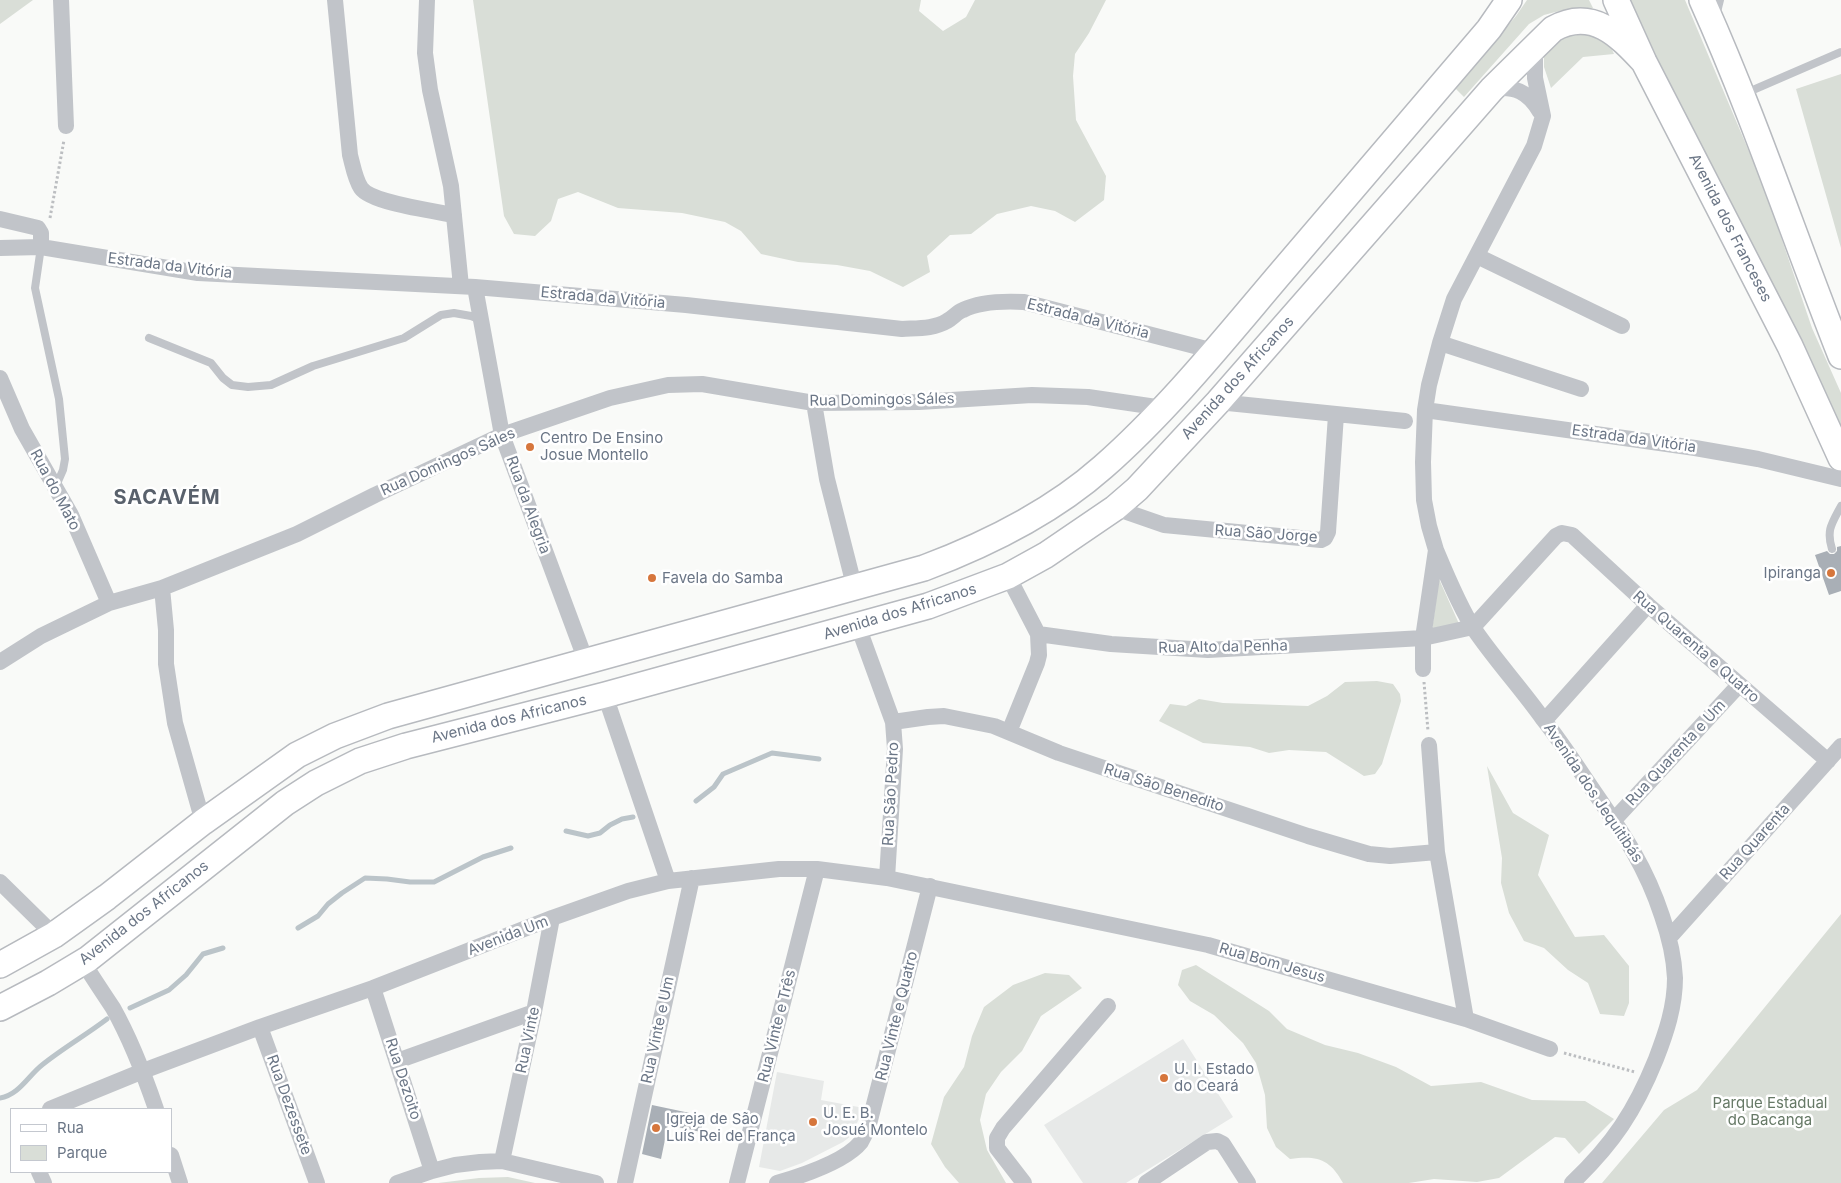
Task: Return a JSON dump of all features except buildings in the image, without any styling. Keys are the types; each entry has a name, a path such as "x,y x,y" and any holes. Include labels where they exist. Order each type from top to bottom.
{"main road":[{"path":"0,965 54,935 107,897 203,822 298,755 336,736 388,716 924,568 992,541 1067,496 1102,468 1163,408 1214,351 1489,29 1509,0"},
{"name":"Avenida dos Franceses","path":"1616,0 1644,62 1790,346 1841,458"},
{"path":"1702,0 1741,95 1841,356"},
{"name":"Avenida dos Africanos","path":"0,1008 13,1003 86,960 285,803 316,783 360,761 406,746 605,695 928,606 1008,576 1046,555 1115,508 1137,489 1218,402 1492,89 1538,42 1560,24 1584,21 1599,25 1616,34 1644,62"},
{"path":"1163,408 1190,431"},
{"path":"86,960 112,919 113,908 107,897"}],"street":[{"path":"61,0 66,126"},
{"path":"335,0 350,155 355,175 362,190 374,198 454,215"},
{"name":"Rua da Alegria","path":"427,0 425,53 430,90 448,170 454,215 468,286 481,320 502,435 586,661"},
{"path":"1538,42 1535,56 1535,78 1543,116"},
{"path":"1492,89 1507,87 1524,92 1543,116"},
{"name":"Avenida dos Jequitibás","path":"1543,116 1534,146 1454,299 1440,343 1425,410 1424,500 1436,550 1473,627 1544,720 1639,859 1649,879 1669,938 1674,963 1674,996 1664,1036 1650,1076 1632,1112 1620,1130 1572,1183"},
{"name":"Estrada da Vitória","path":"0,219 38,228 41,240 198,273 468,286 686,305 902,329 924,328 946,322 963,309 982,304 1001,301 1024,302 1214,351"},
{"path":"0,248 41,240"},
{"path":"1477,256 1622,326"},
{"path":"1440,343 1581,389"},
{"name":"Rua do Mato","path":"0,378 22,429 71,515 109,603"},
{"name":"Rua Domingos Sáles","path":"0,662 41,636 109,603 162,588 297,534 502,435 610,398 668,385 702,384 814,404 919,402 1032,395 1088,397 1163,408"},
{"path":"1218,402 1336,415 1405,420"},
{"path":"814,404 827,479 855,588"},
{"name":"Estrada da Vitória","path":"1425,410 1695,448 1758,459 1841,479"},
{"name":"Rua São Jorge","path":"1115,508 1164,525 1321,540 1325,538 1328,532 1336,415"},
{"name":"Rua Quarenta e Quatro","path":"1473,627 1556,536 1562,533 1572,535 1738,685 1828,760"},
{"path":"1423,669 1423,638 1436,550"},
{"path":"1008,576 1038,634 1039,655 1009,732"},
{"path":"162,588 166,630 166,664 175,723 203,822"},
{"path":"1544,720 1648,605"},
{"name":"Rua São Pedro","path":"858,626 893,722 895,749 887,878"},
{"name":"Rua Alto da Penha","path":"1038,634 1111,644 1208,650 1423,638 1473,627"},
{"name":"Rua Quarenta e Um","path":"1614,820 1738,685"},
{"path":"605,695 668,881"},
{"name":"Rua São Benedito","path":"893,722 944,716 994,726 1059,754 1308,836 1370,854 1390,856 1437,852"},
{"path":"1429,744 1437,852 1466,1019"},
{"name":"Rua Quarenta","path":"1669,938 1841,746"},
{"name":"Avenida Um","path":"53,1108 260,1027 374,988 552,918 628,891 668,881 779,869 817,869 887,878"},
{"name":"Rua Vinte e Três","path":"737,1183 817,869"},
{"name":"Rua Vinte e Um","path":"625,1183 692,878"},
{"name":"Rua Bom Jesus","path":"887,878 1208,946 1466,1019 1550,1049"},
{"path":"0,882 54,935"},
{"name":"Rua Vinte e Quatro","path":"777,1183 826,1165 844,1155 860,1142 869,1124 930,886"},
{"name":"Rua Vinte","path":"502,1161 552,918"},
{"path":"86,960 113,1009 143,1072 156,1108"},
{"name":"Rua Dezoito","path":"374,988 432,1171"},
{"path":"1024,1183 998,1148 997,1138 1003,1128 1108,1006"},
{"path":"397,1061 534,1012"},
{"name":"Rua Dezessete","path":"260,1027 318,1183"},
{"path":"1146,1183 1207,1142 1217,1140 1223,1144 1248,1183"},
{"path":"172,1158 180,1183"},
{"path":"397,1183 432,1171 480,1162 502,1161 596,1183"}],"lane":[{"path":"1713,25 1720,0"},
{"path":"1741,95 1841,52"},
{"path":"41,240 36,288 59,399 65,459 63,470 55,488"},
{"path":"149,338 211,364 232,385 248,387 271,385 313,366 404,338 440,315 454,313 481,320"},
{"path":"1832,549 1828,538 1830,526 1841,506"}],"path":[{"path":"41,240 49,224 66,126"},
{"path":"1423,669 1429,744"},
{"path":"1550,1049 1650,1076"}],"shaded area":[{"name":"U. I. Estado do Ceará","path":"1183,1039 1233,1117 1126,1183 1083,1183 1044,1125"},
{"name":"U. E. B. Josué Montelo","path":"777,1072 824,1081 821,1100 864,1108 851,1136 843,1142 802,1163 780,1171 759,1167"}],"green space":[{"path":"0,0 33,0 0,24"},
{"path":"473,0 921,0 919,11 943,31 966,17 975,0 1106,0 1089,33 1075,54 1073,76 1076,120 1106,176 1104,200 1075,222 1055,211 1031,206 997,214 971,234 950,235 927,256 930,272 903,287 870,271 837,265 798,262 761,254 741,231 725,222 682,213 618,208 578,192 558,199 551,221 535,236 514,234 504,216"},
{"path":"1527,0 1589,0 1593,8 1589,10 1563,10 1544,15 1529,24 1464,97 1455,88 1516,16"},
{"path":"1628,0 1685,0 1764,187 1812,328 1841,393 1841,435 1682,114"},
{"path":"1584,32 1607,39 1614,54 1583,57 1551,88 1544,67 1544,51 1560,36"},
{"path":"1841,74 1841,248 1796,89"},
{"path":"1439,579 1460,626 1432,630"},
{"path":"1377,681 1393,684 1400,694 1401,701 1382,764 1375,774 1364,776 1326,752 1289,750 1269,753 1250,747 1203,743 1159,721 1170,704 1186,706 1199,699 1223,703 1308,706 1327,696 1345,682"},
{"path":"1487,766 1513,813 1549,835 1538,875 1575,937 1604,935 1629,966 1629,1003 1624,1016 1600,1014 1588,983 1568,970 1544,948 1524,941 1509,913 1501,883 1502,858"},
{"name":"Parque Estadual do Bacanga","path":"1841,914 1841,1183 1602,1183 1664,1110 1697,1090"},
{"path":"1196,965 1269,1011 1287,1029 1325,1045 1358,1053 1396,1067 1431,1086 1481,1082 1532,1100 1585,1101 1614,1119 1579,1154 1565,1138 1555,1137 1499,1178 1477,1182 1434,1179 1409,1183 1343,1183 1333,1169 1322,1160 1308,1158 1290,1159 1276,1147 1267,1128 1265,1095 1256,1063 1243,1043 1214,1015 1190,1001 1178,985 1182,970"},
{"path":"1045,973 1069,975 1082,988 1041,1016 1022,1051 1001,1072 986,1094 980,1120 987,1150 1006,1183 959,1183 945,1167 931,1144 944,1097 964,1067 972,1036 984,1007 1013,985"},
{"path":"508,1177 535,1183 438,1183 479,1178"}],"waterway":[{"path":"696,801 714,787 723,774 772,753 819,759"},
{"path":"566,831 588,836 600,833 622,819 633,817"},
{"path":"298,928 318,916 328,904 365,878 434,882 483,857 511,848"},
{"path":"130,1008 169,990 186,975 203,954 223,948"},
{"path":"0,1098 13,1093 42,1065 107,1019"}],"place":[{"name":"Centro De Ensino Josue Montello","path":"530,447"},
{"name":"Ipiranga","path":"1831,573"},
{"name":"Favela do Samba","path":"652,578"},
{"name":"U. I. Estado do Ceará","path":"1164,1078"},
{"name":"U. E. B. Josué Montelo","path":"813,1122"},
{"name":"Igreja de São Luís Rei de França","path":"656,1128"}],"district":[{"name":"SACAVÉM","path":"167,498"}]}
